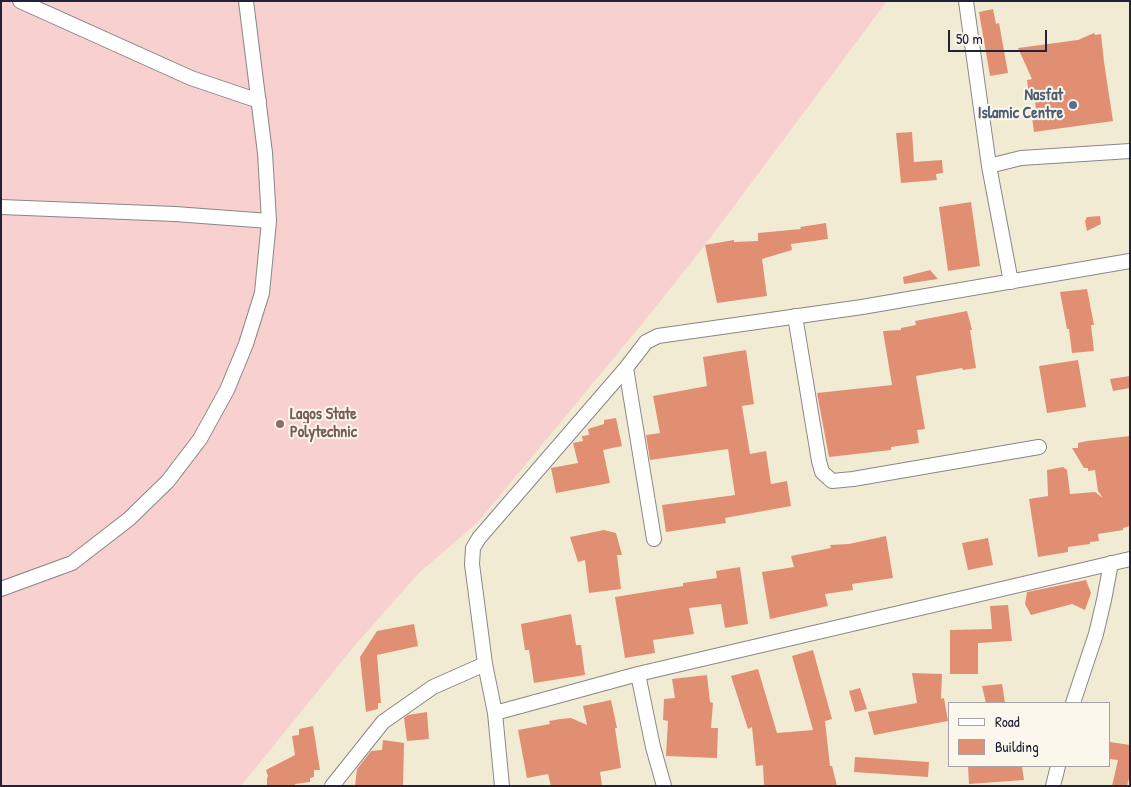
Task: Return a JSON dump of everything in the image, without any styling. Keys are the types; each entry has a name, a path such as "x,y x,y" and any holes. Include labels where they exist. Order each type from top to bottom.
{"street":[{"path":"20,1 191,78 259,101"},
{"path":"1,589 72,563 129,519 168,481 200,439 227,390 246,344 262,292 268,221 265,153 246,1"},
{"path":"966,1 990,166 1011,282"},
{"path":"990,166 1021,158 1130,151"},
{"path":"1,207 175,214 268,221"},
{"path":"502,786 495,713 485,664 472,564 473,548 479,538 626,368 646,342 658,336 862,307 1130,262"},
{"path":"795,316 819,461 822,472 832,481 1039,447"},
{"path":"626,368 654,539"},
{"path":"495,713 638,674 1130,559"},
{"path":"1074,702 1096,634 1111,563"},
{"path":"332,786 383,722 433,687 485,664"},
{"path":"638,674 653,747 664,786"},
{"path":"1053,786 1058,767"}],"shaded area":[{"name":"Lagos State Polytechnic","path":"1,1 887,1 705,245 642,324 477,523 419,573 355,645 241,786 1,786"}],"building":[{"path":"993,9 996,24 999,23 1008,73 990,76 979,12"},
{"path":"1094,33 1095,35 1101,34 1113,121 1034,132 1032,117 1037,117 1034,94 1029,95 1027,80 1032,79 1018,48 1078,40"},
{"path":"912,132 914,162 942,160 943,173 936,174 937,180 901,183 896,133"},
{"path":"971,202 980,266 948,271 939,207"},
{"path":"1100,216 1101,224 1087,231 1085,221 1087,217"},
{"path":"826,223 828,239 791,244 792,250 762,259 767,296 717,303 705,245 734,240 734,242 758,241 758,233 801,229 800,227"},
{"path":"930,270 938,279 904,284 903,277"},
{"path":"1087,289 1094,325 1091,325 1094,351 1072,353 1069,329 1067,329 1060,292"},
{"path":"967,311 972,330 970,330 976,368 963,370 962,368 916,376 925,429 917,430 919,443 891,447 891,450 829,457 817,393 892,385 883,331 901,330 901,328 916,325 915,321"},
{"path":"746,350 754,404 742,406 750,454 766,451 771,484 787,481 791,506 725,518 726,523 666,532 662,505 735,495 728,449 650,460 646,435 660,433 653,396 707,386 703,357"},
{"path":"1078,360 1086,407 1047,413 1039,366"},
{"path":"1130,376 1130,388 1113,391 1110,379"},
{"path":"616,418 622,446 603,450 610,483 556,493 551,468 578,463 573,443 583,441 582,436 589,435 588,429 604,424 604,420"},
{"path":"1130,436 1130,526 1123,528 1123,530 1098,534 1099,541 1068,547 1068,552 1038,557 1029,499 1048,496 1047,470 1063,467 1067,470 1070,494 1095,492 1103,498 1098,491 1095,470 1088,471 1088,468 1084,468 1072,448 1078,448 1078,443 1087,441"},
{"path":"604,530 616,533 622,555 617,555 621,589 589,593 585,560 578,562 570,537"},
{"path":"886,536 893,578 852,584 853,590 825,594 828,606 770,619 762,572 794,567 791,556 831,548 830,545 849,544"},
{"path":"988,538 993,565 968,570 962,543"},
{"path":"740,567 748,624 725,628 721,604 689,608 694,634 653,640 655,653 625,658 615,597 683,586 683,583 717,578 716,571"},
{"path":"1086,580 1091,593 1085,610 1072,604 1031,615 1025,604 1027,592"},
{"path":"1008,605 1012,641 978,643 978,674 950,674 950,630 992,629 990,606"},
{"path":"571,614 576,645 581,645 585,675 534,683 529,650 525,650 521,624"},
{"path":"414,624 418,646 377,655 381,703 378,703 378,709 366,712 360,657 377,631"},
{"path":"813,650 832,719 825,721 830,766 832,766 837,786 764,786 763,765 756,766 752,727 748,729 731,676 758,669 777,733 813,730 792,656"},
{"path":"912,673 942,674 941,699 944,698 948,721 874,735 868,712 917,703"},
{"path":"707,675 710,702 713,703 711,728 718,728 717,758 666,756 668,721 663,720 664,699 675,698 672,679"},
{"path":"1002,684 1005,702 986,702 982,686"},
{"path":"860,688 867,709 855,712 849,691"},
{"path":"611,700 617,728 615,728 621,768 600,772 602,786 551,786 548,774 527,778 518,730 550,724 549,721 571,718 587,725 583,706"},
{"path":"427,712 429,739 407,741 404,718 408,715"},
{"path":"313,726 320,770 314,770 314,777 310,778 310,782 295,784 295,786 267,786 268,776 266,770 295,755 292,736 299,735 299,729"},
{"path":"383,740 404,743 403,786 355,786 357,769 371,751 382,750"},
{"path":"1111,742 1130,745 1130,775 1127,786 1112,786 1118,760 1111,759"},
{"path":"855,757 929,762 928,777 854,772"},
{"path":"968,767 1022,767 1024,780 969,784"}],"place":[{"name":"Nasfat Islamic Centre","path":"1073,105"},
{"name":"Lagos State Polytechnic","path":"280,424"}]}
